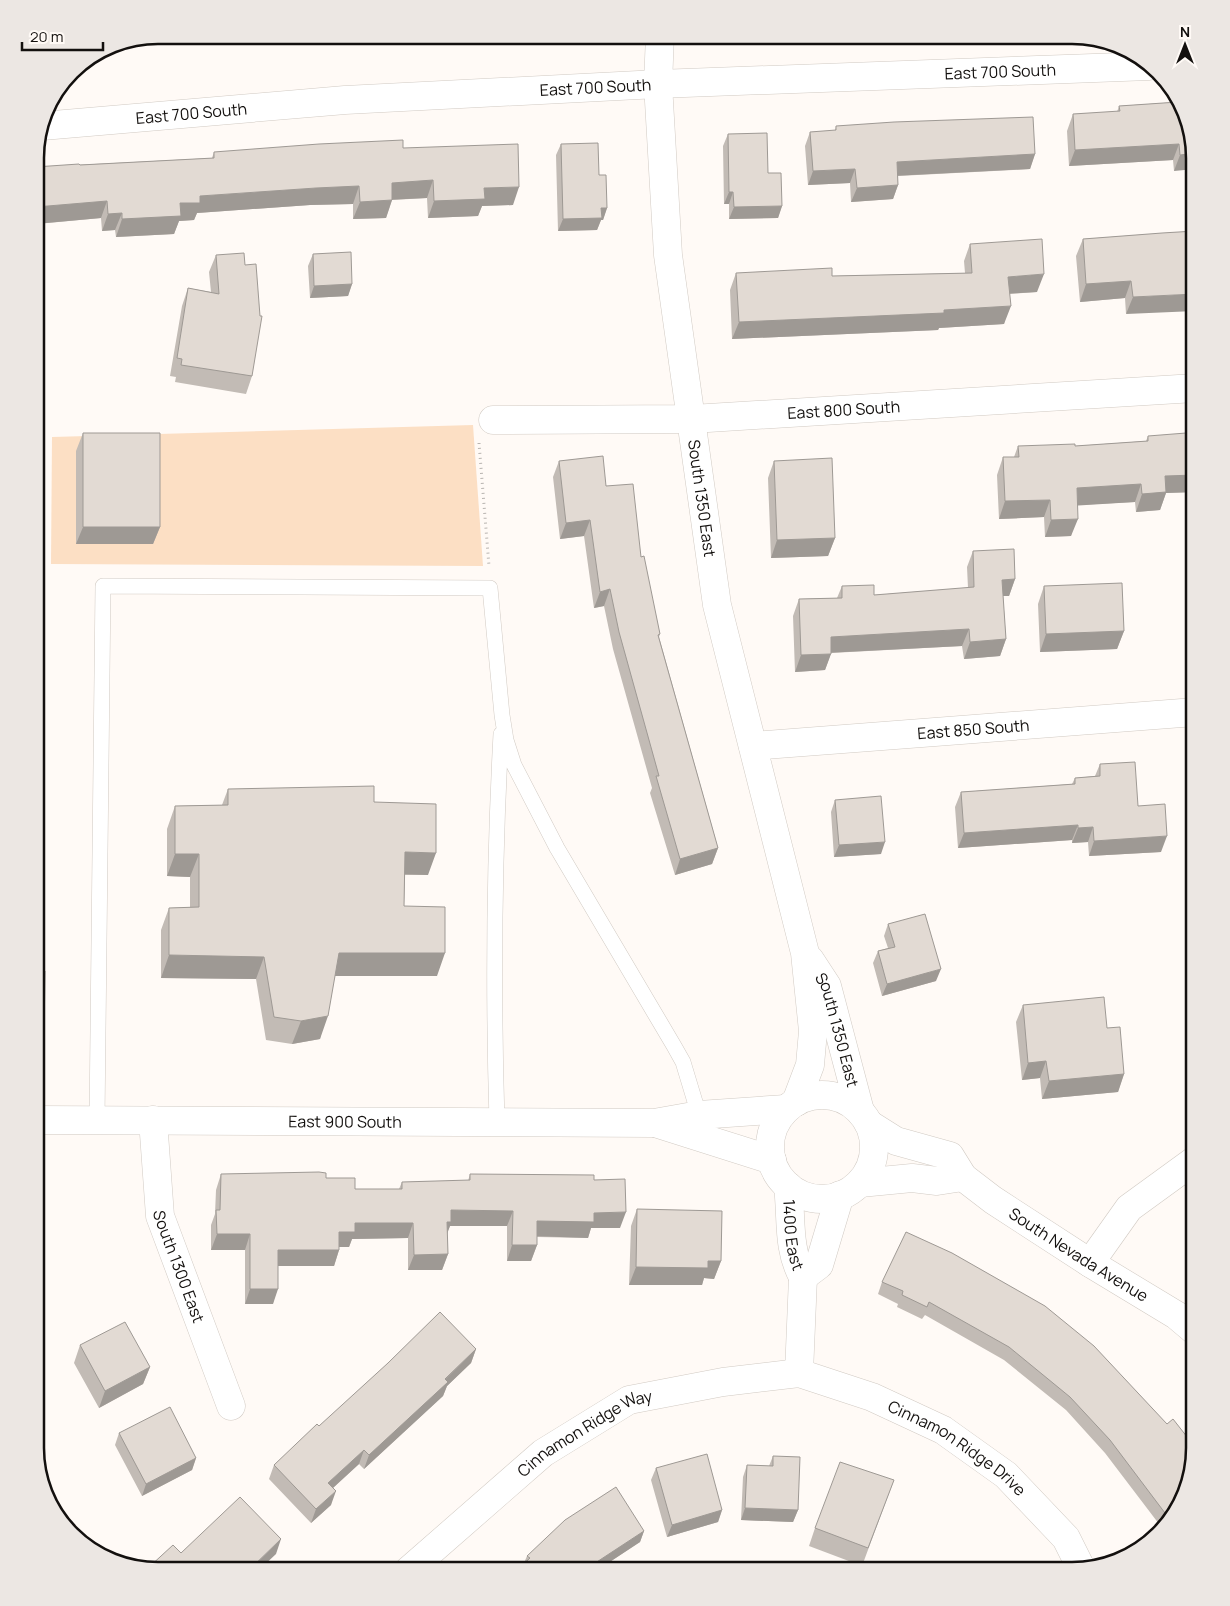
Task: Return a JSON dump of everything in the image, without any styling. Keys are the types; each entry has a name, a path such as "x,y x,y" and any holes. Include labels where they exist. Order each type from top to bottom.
{"street":[{"name":"South 1350 East","path":"660,44 658,84 668,255 717,605 806,953 814,1031 810,1065 791,1106"},
{"name":"East 700 South","path":"49,125 345,100 658,84 1141,66"},
{"name":"East 800 South","path":"486,430 1186,389"},
{"name":"East 850 South","path":"753,746 1186,713"},
{"name":"South 1350 East","path":"806,953 827,986 864,1118"},
{"path":"813,1096 830,1096 846,1101 864,1118 896,1140 950,1156 963,1177 937,1181 912,1178 813,1198 800,1194 788,1186 778,1174 772,1160 770,1146 772,1132 791,1106 813,1096"},
{"name":"East 900 South","path":"44,1120 654,1123 699,1115 791,1106"},
{"path":"850,1189 869,1170 873,1155 874,1139 864,1118"},
{"name":"South 1300 East","path":"153,1120 160,1216 231,1406"},
{"name":"East 900 South","path":"654,1123 772,1160"},
{"path":"1090,1263 1128,1208 1186,1166"},
{"name":"South Nevada Avenue","path":"963,1177 993,1200 1090,1263 1176,1315 1186,1323"},
{"name":"1400 East","path":"788,1186 794,1261 803,1277 819,1265 850,1189"},
{"path":"799,1373 803,1277"},
{"name":"Cinnamon Ridge Drive","path":"799,1373 872,1397 943,1430 1006,1475 1066,1538 1078,1562"},
{"name":"Cinnamon Ridge Way","path":"418,1562 543,1452 629,1400 723,1382 799,1373"}],"lane":[{"path":"97,1120 103,586 490,588 502,715 506,740 514,764 556,848 683,1062 699,1115"},
{"path":"497,1122 495,1010 497,804 502,715"}],"path":[{"path":"486,430 489,566"}],"shaded area":[{"path":"473,425 483,566 51,564 52,437"}],"building":[{"path":"1171,102 1182,128 1186,154 1180,155 1179,144 1075,150 1073,114 1120,111 1119,106"},
{"path":"1033,117 1035,154 897,162 898,185 857,188 855,169 813,171 810,132 836,130 836,126 894,122"},
{"path":"767,133 768,173 781,173 782,206 734,207 733,192 729,192 728,134"},
{"path":"403,140 403,148 518,144 519,187 484,188 485,199 434,201 433,180 392,183 392,200 360,202 359,186 200,196 200,203 180,203 181,216 122,219 122,213 108,214 107,201 44,206 44,166 214,158 214,152"},
{"path":"598,143 599,175 606,175 607,208 601,208 602,218 563,219 561,144"},
{"path":"1186,232 1186,294 1133,297 1131,281 1086,284 1083,239"},
{"path":"1042,239 1044,274 1008,277 1011,306 944,310 944,313 739,322 736,273 832,268 832,276 972,273 970,244"},
{"path":"351,252 352,284 314,286 313,254"},
{"path":"244,253 245,265 256,264 260,316 262,316 252,376 181,365 182,359 177,358 188,288 219,294 216,255"},
{"path":"83,433 160,433 160,527 83,527"},
{"path":"1186,433 1186,475 1165,476 1166,492 1142,494 1141,484 1077,488 1078,519 1051,520 1050,500 1005,501 1003,457 1019,457 1018,446 1075,444 1075,446 1148,441 1148,436"},
{"path":"603,456 606,486 633,484 641,557 644,556 660,634 658,635 718,848 680,859 656,776 659,776 619,632 610,589 600,592 590,520 566,523 559,461"},
{"path":"832,458 835,538 777,540 774,461"},
{"path":"1014,549 1015,579 1002,580 1006,639 970,642 969,629 831,637 831,654 801,655 799,599 842,598 842,586 874,585 874,595 974,587 973,551"},
{"path":"1122,583 1124,631 1046,634 1044,586"},
{"path":"1135,762 1138,806 1165,804 1167,836 1094,841 1093,827 1078,828 1078,825 964,833 961,792 1075,784 1075,778 1100,776 1100,764"},
{"path":"374,786 374,802 436,804 436,853 405,852 404,906 445,907 445,953 339,953 328,1016 301,1021 274,1017 264,957 169,955 169,908 199,907 199,854 175,854 175,806 228,805 228,789"},
{"path":"881,796 885,842 839,845 835,800"},
{"path":"925,914 941,969 887,984 878,951 895,947 888,924"},
{"path":"44,971 45,971 44,1035"},
{"path":"1104,997 1107,1028 1120,1027 1124,1074 1049,1081 1046,1061 1028,1063 1023,1005"},
{"path":"326,1173 326,1178 355,1178 355,1189 402,1189 402,1182 470,1180 470,1174 594,1175 594,1180 625,1179 626,1212 594,1213 594,1222 537,1221 537,1245 512,1245 513,1211 451,1210 451,1222 447,1222 448,1254 414,1255 413,1223 355,1223 355,1232 339,1232 339,1250 278,1250 278,1289 250,1289 250,1234 217,1234 216,1210 220,1210 221,1174"},
{"path":"637,1209 722,1211 721,1261 708,1261 708,1268 636,1267"},
{"path":"906,1232 952,1253 1045,1306 1094,1346 1167,1424 1173,1419 1186,1436 1185,1463 1182,1478 1178,1492 1166,1514 1110,1440 1070,1397 1009,1347 929,1302 927,1307 902,1295 903,1291 882,1282"},
{"path":"440,1312 476,1349 445,1379 448,1382 369,1455 364,1450 328,1483 336,1491 316,1509 274,1465 317,1424 319,1426 388,1363"},
{"path":"125,1322 150,1367 105,1391 80,1345"},
{"path":"170,1407 196,1458 146,1484 119,1433"},
{"path":"707,1454 722,1510 672,1525 656,1468"},
{"path":"773,1456 800,1457 798,1510 745,1508 747,1465 773,1466"},
{"path":"840,1462 894,1480 868,1548 815,1528"},
{"path":"616,1487 644,1531 597,1562 526,1562 530,1558 527,1556 565,1520"},
{"path":"240,1497 281,1539 257,1562 155,1562 173,1545 181,1553"}]}
